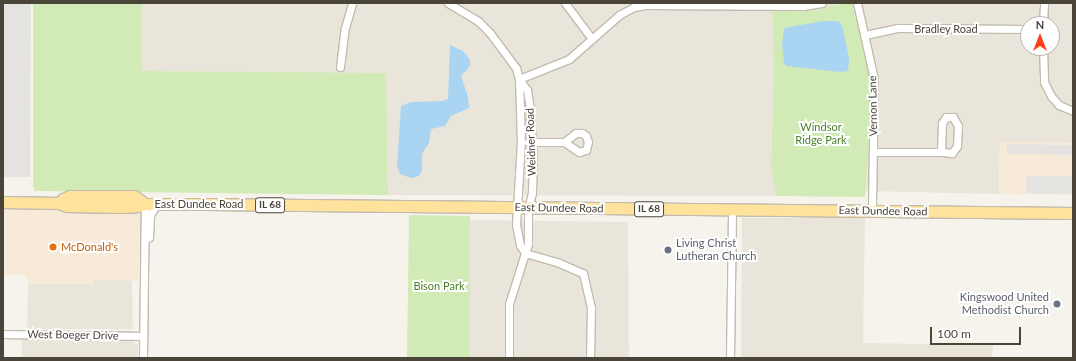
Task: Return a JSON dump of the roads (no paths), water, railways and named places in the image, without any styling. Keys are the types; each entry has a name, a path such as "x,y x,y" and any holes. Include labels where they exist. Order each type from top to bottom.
{"main road":[{"name":"East Dundee Road","path":"3,202 59,202 67,206 134,207 145,204 157,204 1073,213"}],"street":[{"path":"340,67 345,28 352,3"},
{"name":"Weidner Road","path":"448,3 478,21 490,33 516,68 519,79 523,208"},
{"path":"565,3 592,39"},
{"path":"519,79 569,59 619,15 640,6 788,6 822,3"},
{"name":"Vernon Lane","path":"857,3 866,35 874,79 872,211"},
{"path":"1043,16 1044,3"},
{"name":"Bradley Road","path":"866,35 898,28 1020,29"},
{"path":"1043,56 1044,82 1051,96 1059,106 1073,112"},
{"name":"Weidner Road","path":"519,79 527,90 532,142 532,186 523,208"},
{"path":"874,152 952,153 956,149 958,126 953,117 946,117 942,123 941,152"},
{"path":"521,142 564,142"},
{"path":"142,358 145,204"},
{"path":"145,240 149,236 150,215 157,204"},
{"path":"509,358 509,304 528,244 523,208"},
{"path":"523,208 516,225 520,245 525,253 559,263 583,273 591,307 590,358"},
{"path":"730,358 732,210"},
{"name":"West Boeger Drive","path":"3,334 143,336"}],"water":[{"path":"824,21 838,21 842,25 849,58 848,71 840,72 786,66 784,63 782,45 784,29"},
{"path":"450,45 463,51 470,60 470,66 461,76 468,97 469,108 451,116 445,126 431,129 429,143 422,154 422,171 419,176 411,178 400,174 397,166 401,106 411,102 443,101 448,99"}],"place":[{"name":"McDonald's","path":"53,247"},
{"name":"Living Christ Lutheran Church","path":"668,250"},
{"name":"Kingswood United Methodist Church","path":"1057,304"}],"park label":[{"name":"Windsor Ridge Park","path":"821,134"},
{"name":"Bison Park","path":"439,286"}]}
